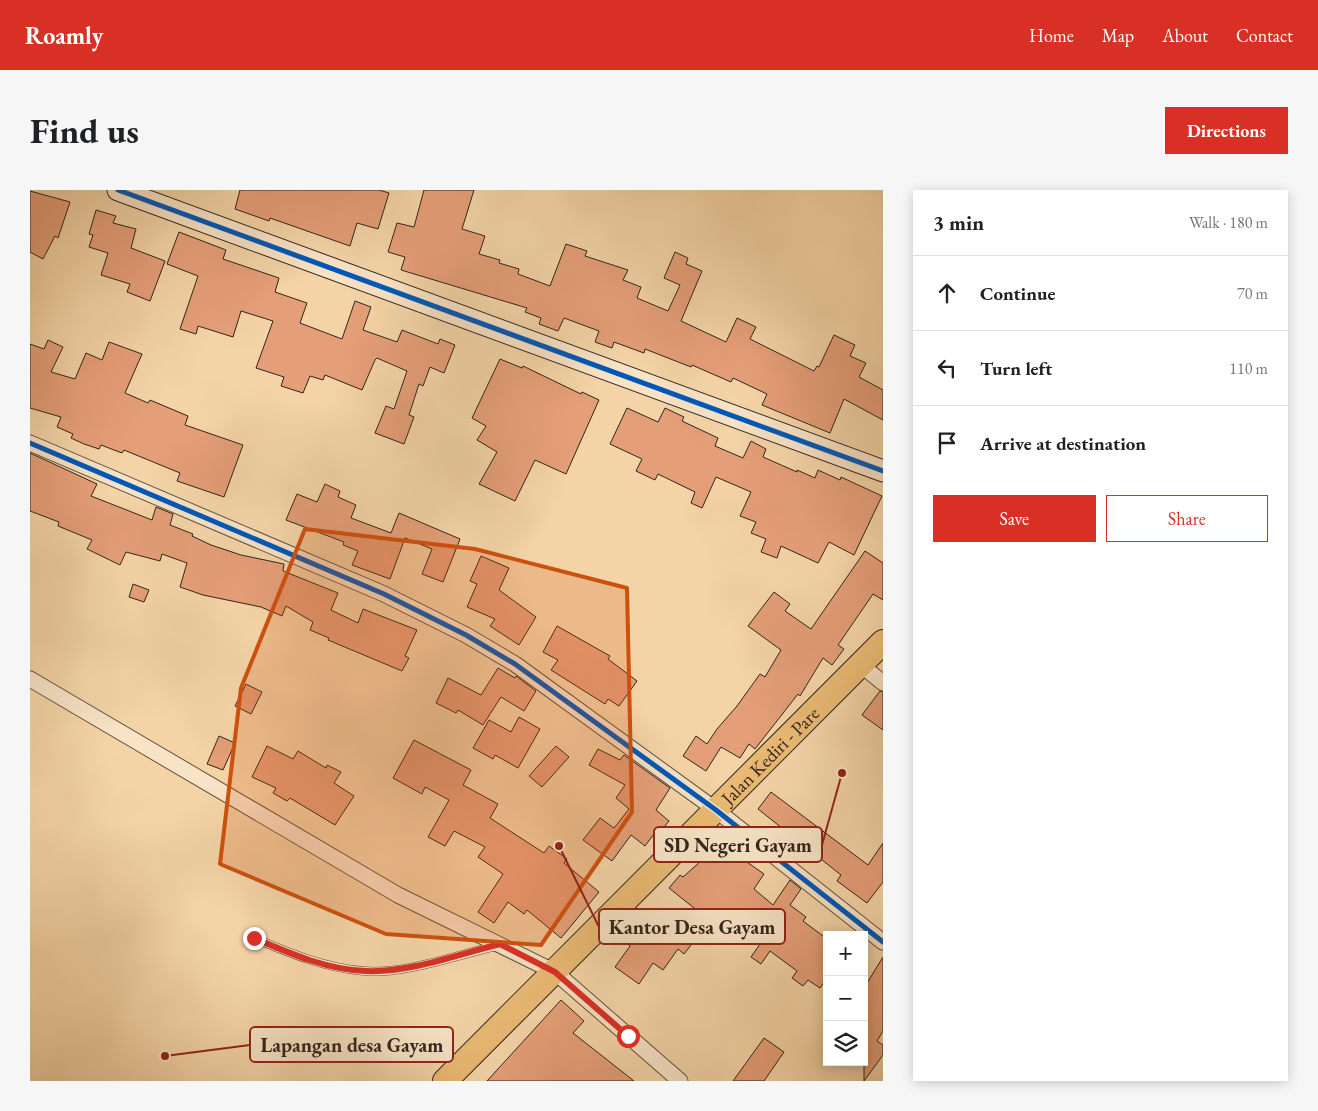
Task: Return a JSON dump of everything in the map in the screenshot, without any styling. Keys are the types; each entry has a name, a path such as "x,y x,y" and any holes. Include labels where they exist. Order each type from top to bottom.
{"main road":[{"name":"Jalan Kediri - Pare","path":"445,1081 883,642"}],"street":[{"path":"118,190 883,471"},
{"path":"30,443 384,594 466,635 515,664 716,810 883,942"},
{"path":"861,665 883,683"},
{"path":"30,679 398,895 555,972 680,1081"}],"lane":[{"path":"254,938 303,958 365,972 392,970 500,944"}],"highlighted area":[{"path":"305,529 475,549 627,588 632,812 541,945 386,934 220,864 241,688"}],"building":[{"path":"240,190 379,190 389,193 378,229 357,223 350,246 270,218 269,221 235,209"},
{"path":"424,190 474,190 462,229 485,236 479,254 500,260 499,263 519,269 518,274 550,286 566,244 587,251 585,256 628,270 623,280 641,287 637,298 668,311 680,285 664,278 675,252 688,258 686,264 702,271 681,321 726,342 737,318 756,327 750,339 814,371 817,366 819,367 834,335 855,345 850,356 866,363 859,377 883,390 883,420 844,399 830,433 762,405 767,394 733,378 731,382 692,365 691,367 645,349 644,353 614,342 612,348 595,342 599,331 564,318 558,331 539,324 541,318 525,312 527,308 401,270 405,257 388,252 397,223 414,227"},
{"path":"30,191 70,202 58,238 55,236 43,259 30,252"},
{"path":"96,210 116,216 113,223 136,229 131,248 165,261 150,301 127,292 130,284 101,275 108,253 89,247 93,235 89,234"},
{"path":"179,232 226,250 223,259 279,278 275,292 307,303 300,323 342,339 355,301 371,307 363,330 397,342 402,330 438,344 440,339 455,345 444,373 430,367 423,386 419,384 409,415 414,417 404,444 375,433 386,406 394,409 407,371 377,358 362,390 325,375 323,380 310,376 303,393 281,386 284,377 256,368 273,321 241,311 233,337 198,326 196,334 180,329 198,276 167,264"},
{"path":"48,340 63,347 51,372 75,379 86,353 102,360 109,342 142,354 125,393 148,403 150,400 188,416 185,425 243,445 224,497 177,481 180,473 124,450 122,453 101,445 99,449 84,444 71,438 73,434 57,427 61,417 30,408 30,344 44,349"},
{"path":"500,359 522,368 523,366 581,394 582,392 599,400 566,474 535,460 515,501 479,484 497,452 477,440 486,426 472,418"},
{"path":"627,408 658,422 665,408 684,417 682,421 718,438 715,446 743,458 751,441 766,449 763,457 797,472 797,470 815,478 818,470 840,480 841,477 882,496 854,555 829,542 818,563 781,546 777,558 761,552 766,539 751,533 756,522 740,516 751,492 716,477 702,508 691,503 695,492 658,474 655,480 636,471 642,459 610,444"},
{"path":"30,453 97,484 91,496 152,520 156,507 173,514 170,525 193,534 192,536 211,545 241,555 284,564 283,571 338,593 331,610 358,623 363,609 417,630 405,656 409,658 402,671 328,640 329,638 310,630 313,622 286,606 282,616 261,607 203,595 180,587 187,563 162,554 160,561 126,552 120,565 87,549 92,540 58,526 59,522 30,511"},
{"path":"325,484 340,491 338,497 356,505 351,518 391,533 399,513 460,539 443,582 422,574 432,549 405,538 390,579 352,565 358,551 343,545 344,542 286,520 297,494 317,502"},
{"path":"865,551 883,563 883,600 873,594 838,645 844,649 832,665 823,658 800,696 798,694 755,749 749,744 740,758 721,747 706,771 683,756 696,736 707,744 760,674 765,677 781,650 748,626 774,592 790,604 785,611 811,629"},
{"path":"481,556 509,568 499,590 536,617 519,645 490,626 495,619 467,607 477,584 470,581"},
{"path":"133,584 149,590 144,602 129,597"},
{"path":"557,626 610,656 608,659 637,681 619,706 608,699 605,704 551,670 558,660 543,652"},
{"path":"498,668 515,678 516,676 536,691 524,711 501,697 483,725 458,710 456,713 436,703 448,678 481,695"},
{"path":"246,684 262,692 251,714 235,706"},
{"path":"880,691 883,692 883,730 862,715"},
{"path":"519,717 540,729 518,768 495,755 493,759 473,748 489,720 511,732"},
{"path":"219,736 235,743 223,770 207,764"},
{"path":"414,740 471,770 463,785 498,804 490,818 544,853 549,846 567,859 564,863 599,892 561,938 527,910 524,914 508,902 494,923 478,912 503,874 478,857 485,847 454,831 445,846 428,837 449,800 425,787 422,794 393,778"},
{"path":"267,746 293,759 298,751 326,768 327,765 341,772 334,783 354,796 335,825 290,798 287,801 273,793 276,788 252,777"},
{"path":"556,746 569,757 542,787 529,776"},
{"path":"598,749 620,760 624,755 670,788 656,810 669,821 660,832 657,830 645,846 631,835 612,861 583,840 600,818 614,828 629,809 616,798 625,785 589,765"},
{"path":"771,792 868,865 883,843 883,882 867,903 837,881 841,875 758,809"},
{"path":"729,836 740,847 734,853 764,874 754,889 773,905 790,880 801,889 790,905 806,917 803,921 823,936 823,984 820,988 808,980 803,986 792,978 797,971 770,951 761,964 751,957 760,944 731,924 724,932 669,888 680,875 683,877"},
{"path":"658,913 695,940 684,954 678,949 663,970 653,963 639,984 615,967 630,946 623,940 636,924 645,930"},
{"path":"883,957 883,1031 877,1041 883,1045 883,1055 864,1081 864,1066 868,1066 868,981"},
{"path":"561,1000 584,1021 573,1033 634,1081 487,1081"},
{"path":"764,1038 784,1052 764,1081 733,1081"}],"cycle path":[{"path":"118,190 883,471"},
{"path":"30,443 384,594 466,635 515,664 716,810 883,942"}],"place":[{"name":"SD Negeri Gayam","path":"842,773"},
{"name":"Kantor Desa Gayam","path":"559,846"},
{"name":"Lapangan desa Gayam","path":"165,1056"}],"route":[{"path":"254,938 303,958 339,968 365,972 392,970 500,944 555,972 628,1036"}]}
